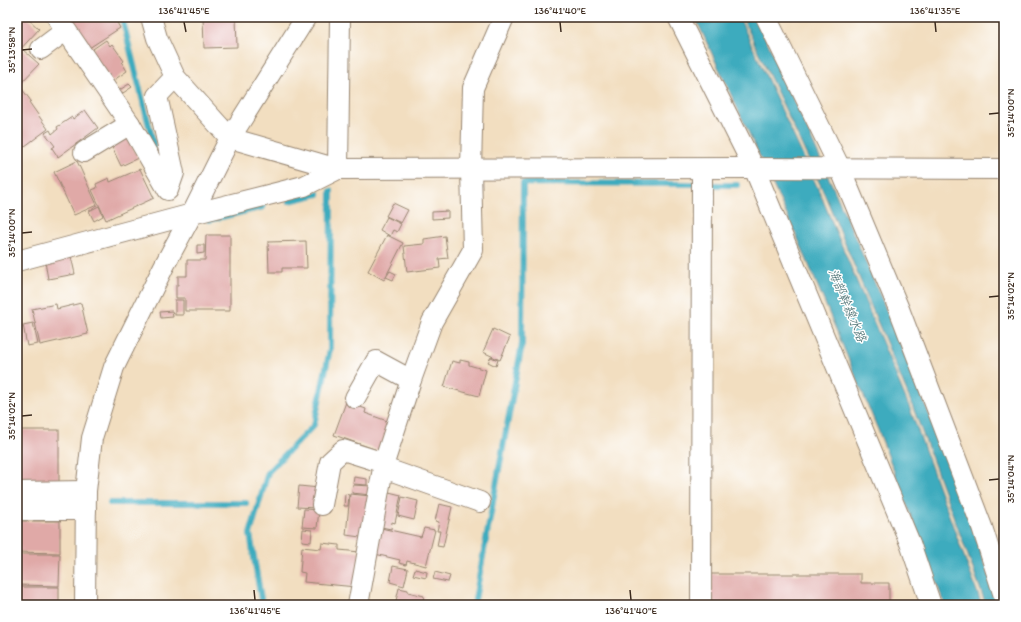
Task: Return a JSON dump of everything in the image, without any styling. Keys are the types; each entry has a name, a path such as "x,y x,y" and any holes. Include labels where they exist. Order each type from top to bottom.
{"street":[{"path":"151,17 157,38 175,77 230,138 338,170 759,168 1004,169"},
{"path":"85,605 86,491 92,438 114,367 230,138 306,17"},
{"path":"338,170 340,17"},
{"path":"358,605 384,466 411,380 432,322 473,250 471,169 473,88 504,17"},
{"path":"678,17 759,168 910,543 931,605"},
{"path":"766,17 899,309 982,528 1004,596"},
{"path":"41,49 61,24 130,124 168,190 174,173 157,96 175,77"},
{"path":"84,152 130,124"},
{"path":"702,169 702,605"},
{"path":"17,261 192,214 304,186 338,170"},
{"path":"355,398 376,361 411,380"},
{"path":"322,505 330,462 343,450 480,502"},
{"path":"17,492 86,491"},
{"path":"17,510 86,510"}],"water":[{"name":"海部幹線水路","path":"695,17 739,17 820,193 909,406 982,605 945,605 879,432 798,239"},
{"path":"742,17 756,17 808,130 907,360 953,476 999,605 986,605 912,405 824,193"}],"building":[{"path":"17,17 26,17 39,29 17,53"},
{"path":"70,17 114,17 120,28 86,50 66,19"},
{"path":"203,17 236,17 237,47 204,48"},
{"path":"106,40 110,46 112,44 124,61 122,63 127,71 111,82 90,51"},
{"path":"22,49 39,64 20,84 17,81 17,54"},
{"path":"129,84 132,87 120,95 118,91"},
{"path":"17,85 31,101 29,102 48,129 17,152"},
{"path":"85,110 98,128 58,157 52,148 55,146 45,133 50,130 52,134 58,129 57,127 72,117 73,119"},
{"path":"126,133 138,158 121,166 109,141"},
{"path":"77,161 97,205 74,215 54,172"},
{"path":"140,169 154,198 106,220 92,190 97,188 96,184 109,178 110,182"},
{"path":"393,203 408,210 401,223 386,216"},
{"path":"99,206 103,216 94,221 89,211"},
{"path":"448,211 448,218 432,219 432,212"},
{"path":"387,217 401,224 397,232 393,230 390,236 380,230"},
{"path":"206,235 230,235 230,311 185,311 185,298 176,298 178,276 187,276 187,260 205,260"},
{"path":"387,235 403,243 384,280 368,271"},
{"path":"445,236 448,258 439,259 440,268 407,272 404,246 424,244 424,239"},
{"path":"306,241 307,268 282,268 282,272 269,272 268,242"},
{"path":"197,245 204,245 204,253 197,254"},
{"path":"71,256 75,274 48,279 45,262"},
{"path":"390,271 396,274 393,280 386,277"},
{"path":"175,300 183,300 183,315 175,315"},
{"path":"81,303 88,334 40,345 32,309 56,304 57,309"},
{"path":"172,311 173,317 161,318 160,312"},
{"path":"33,323 38,344 27,346 23,325"},
{"path":"493,329 510,337 500,360 483,352"},
{"path":"491,357 498,360 496,366 488,362"},
{"path":"460,360 469,362 469,365 486,370 479,396 444,387 452,361 460,363"},
{"path":"346,402 366,409 365,413 390,422 380,451 334,435"},
{"path":"17,430 59,430 59,483 17,483"},
{"path":"354,477 367,479 367,485 353,484"},
{"path":"353,485 372,486 371,495 352,493"},
{"path":"299,486 319,488 317,508 297,507"},
{"path":"389,492 401,495 395,523 392,522 391,529 381,527"},
{"path":"345,494 349,495 348,506 344,506"},
{"path":"350,494 371,496 367,538 346,535"},
{"path":"402,497 418,501 414,520 398,516"},
{"path":"439,504 452,507 443,547 437,546 440,531 437,531 439,522 435,521"},
{"path":"304,509 319,510 317,528 302,527"},
{"path":"17,521 60,521 60,553 17,552"},
{"path":"381,528 421,537 424,528 435,530 426,566 407,561 406,565 399,563 400,560 375,554"},
{"path":"303,529 312,530 311,542 302,541"},
{"path":"322,543 339,545 339,550 360,552 356,587 304,582 305,573 300,572 302,547 321,549"},
{"path":"17,554 60,554 59,586 17,585"},
{"path":"393,566 408,569 404,586 390,582"},
{"path":"415,569 427,572 426,578 413,575"},
{"path":"435,572 450,576 448,582 433,579"},
{"path":"711,574 861,574 861,583 889,583 889,605 711,605"},
{"path":"17,587 59,587 59,605 17,605"},
{"path":"399,588 424,596 422,605 395,605"}],"waterway":[{"path":"122,17 154,146"},
{"path":"474,605 522,344 523,183 693,184"},
{"path":"712,185 737,185"},
{"path":"262,605 250,534 268,472 314,425 330,349 331,191"},
{"path":"289,201 318,194"},
{"path":"209,220 263,207"},
{"path":"110,503 246,503"}]}
